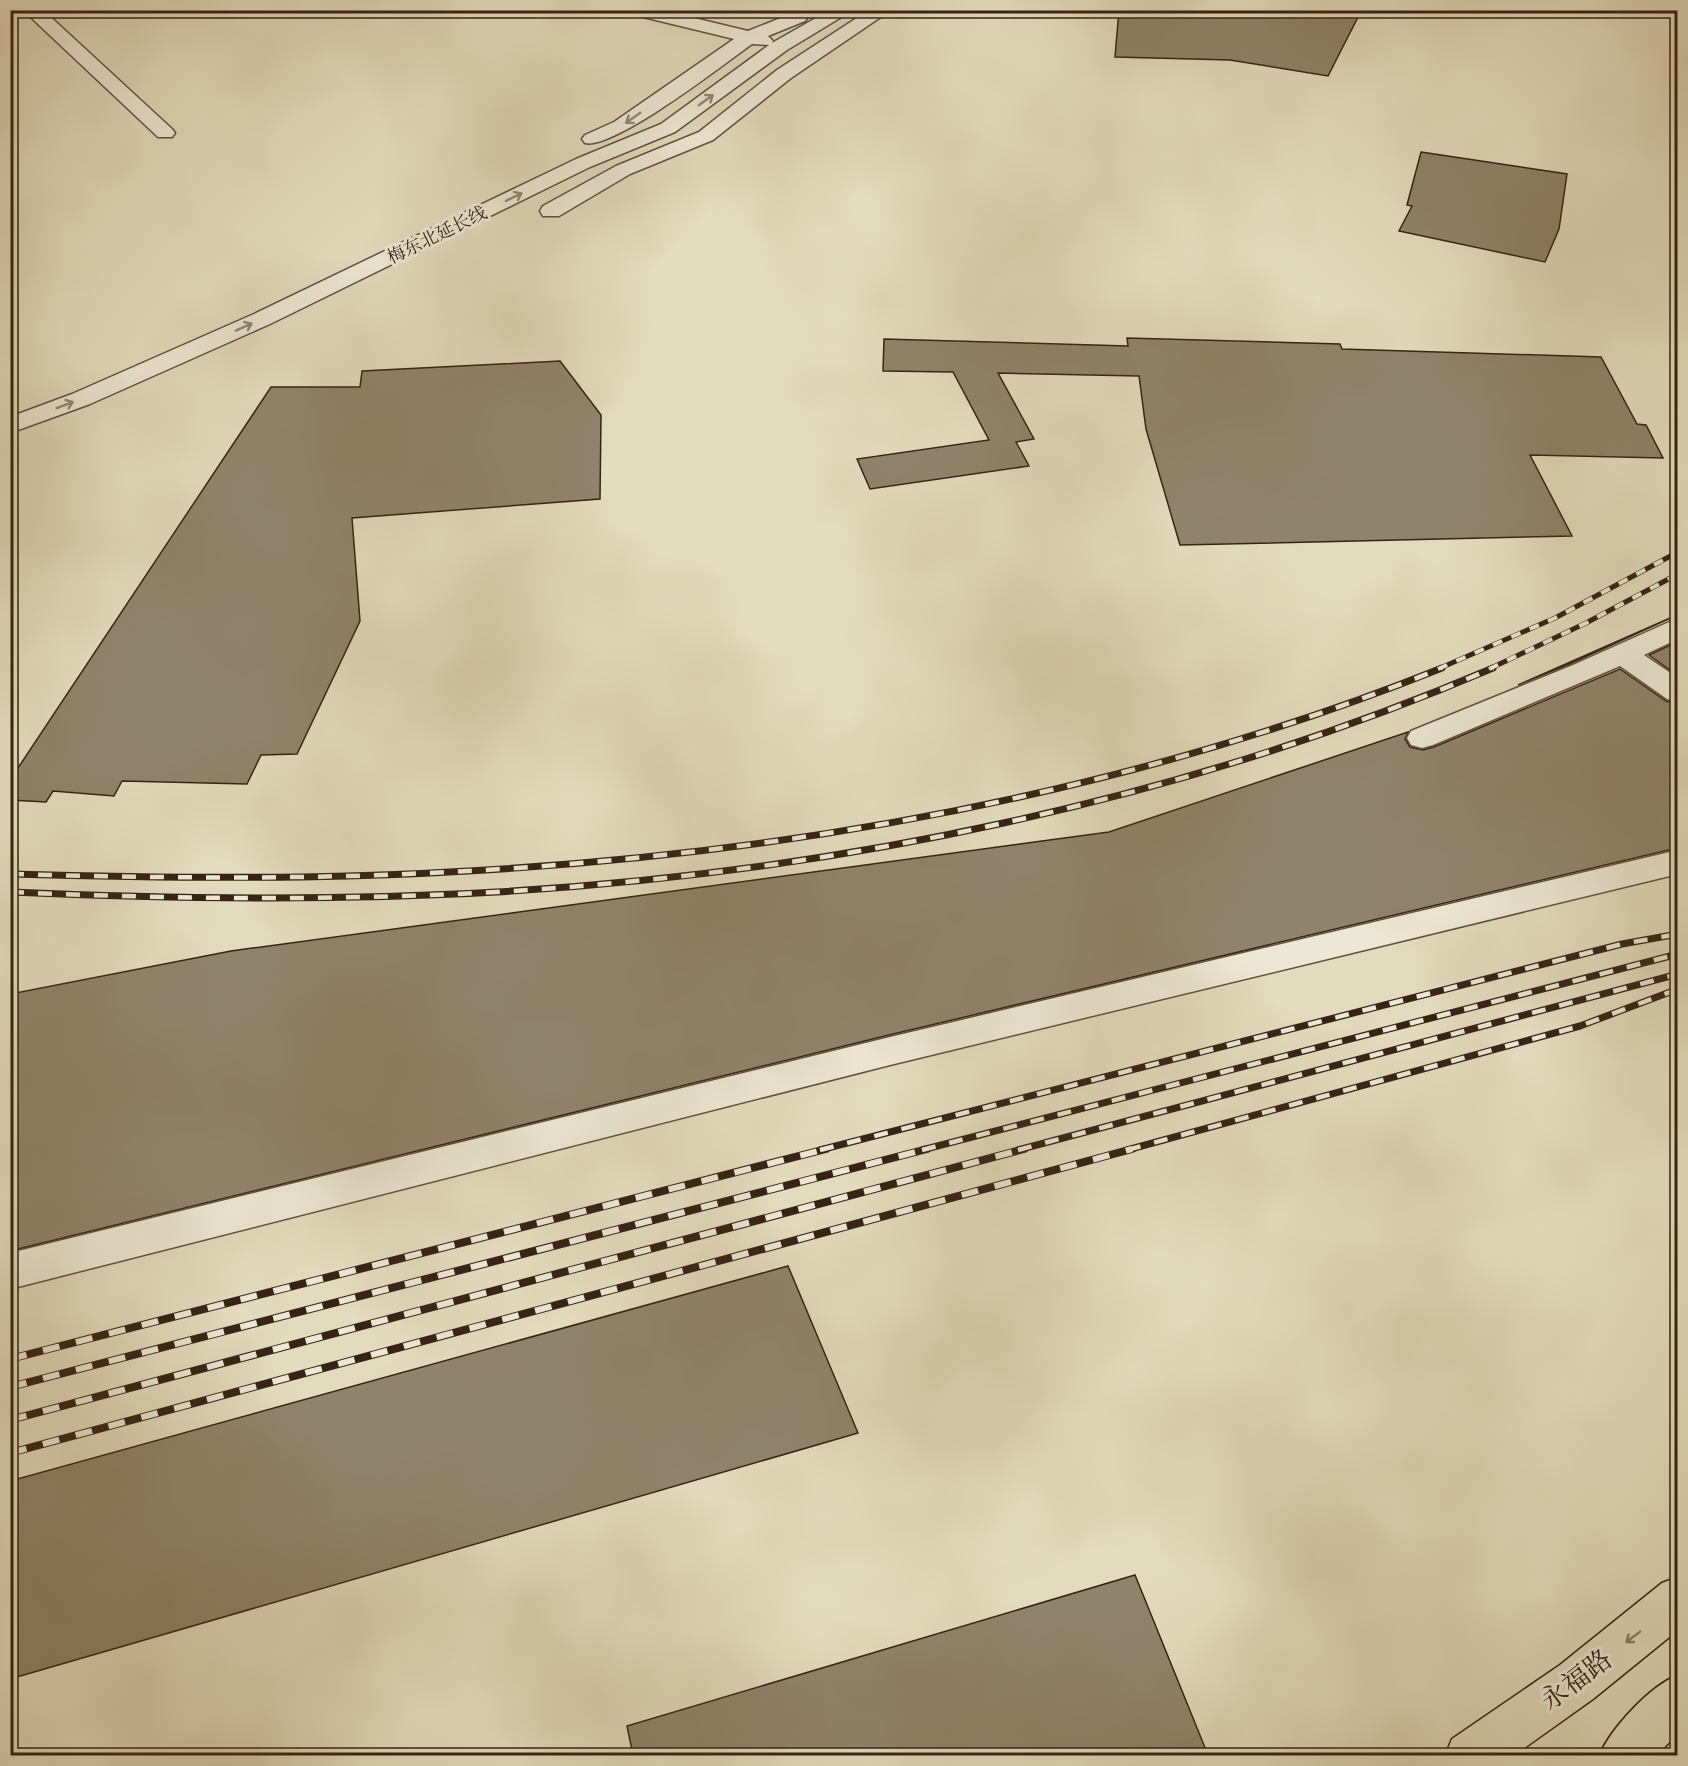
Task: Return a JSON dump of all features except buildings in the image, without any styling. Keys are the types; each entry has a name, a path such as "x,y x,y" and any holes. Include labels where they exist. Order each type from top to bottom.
{"main road":[{"name":"永福路","path":"1469,1755 1518,1724 1654,1621 1677,1599"},
{"path":"1624,1755 1677,1699"}],"street":[{"path":"32,10 165,134"},
{"path":"637,10 780,46"},
{"name":"梅东北延长线","path":"320,268 621,126 750,37 809,10"},
{"name":"梅东北延长线","path":"10,426 81,399 251,324 583,163 668,128 780,46 844,10"},
{"path":"551,211 623,170 706,136 784,74 882,10"},
{"path":"668,128 706,136"},
{"path":"433,214 459,225"},
{"path":"130,354 215,317"},
{"path":"1422,738 1622,654 1677,627"},
{"path":"1622,654 1677,692"},
{"path":"10,1271 890,1051 1677,862"}],"railway":[{"path":"1438,669 1555,618 1678,552"},
{"path":"1489,669 1586,623 1678,574"},
{"path":"10,874 178,877 347,876 487,870 626,859 765,842 904,820 1041,792 1177,758 1311,716 1442,668"},
{"path":"10,892 253,898 374,897 496,892 624,882 751,867 879,848 1005,823 1129,792 1253,757 1374,715 1493,668"},
{"path":"820,1150 1622,944 1678,934"},
{"path":"922,1150 1678,954"},
{"path":"1018,1150 1678,974"},
{"path":"1127,1150 1580,1026 1678,989"},
{"path":"10,1359 826,1149"},
{"path":"10,1387 927,1149"},
{"path":"10,1420 1024,1149"},
{"path":"10,1453 1132,1149"}]}
